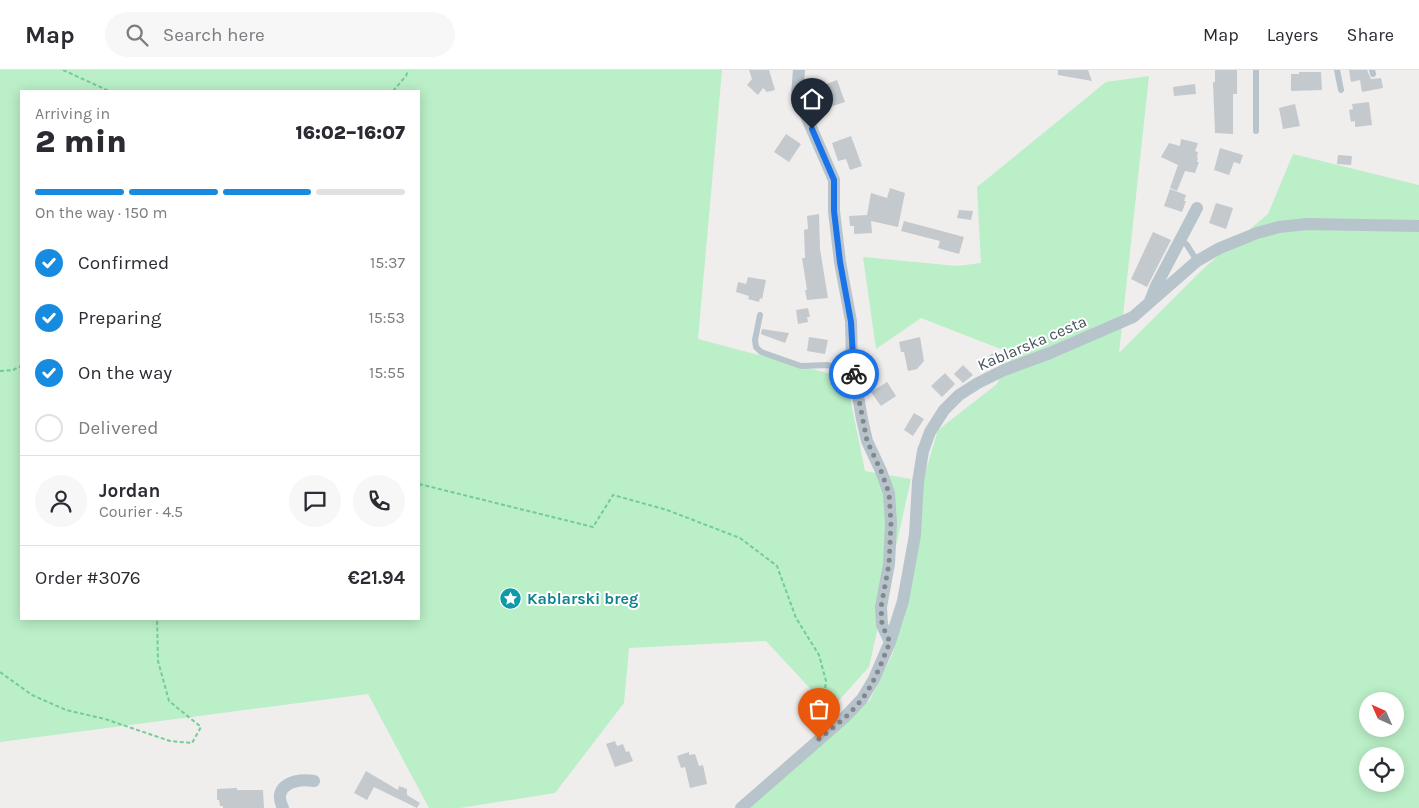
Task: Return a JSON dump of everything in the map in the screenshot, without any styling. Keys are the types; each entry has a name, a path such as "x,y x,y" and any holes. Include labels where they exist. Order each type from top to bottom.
{"street":[{"path":"799,70 797,94 834,180 834,211 840,262 851,322 854,375 867,441 889,493 891,523 889,564 881,607 882,625 890,642"},
{"name":"Kablarska cesta","path":"741,808 832,729 862,699 874,679 890,642 903,601 914,536 918,482 923,451 930,432 944,410 978,383 1004,370 1050,353 1133,317 1143,310 1150,301 1197,208"},
{"name":"Kablarska cesta","path":"1150,301 1197,262 1220,248 1257,233 1279,227 1307,224 1419,226"},
{"path":"283,808 280,802 280,795 282,789 290,782 314,781"}],"lane":[{"path":"1256,70 1256,131"},
{"path":"1337,70 1341,90"},
{"path":"1181,240 1187,245 1197,262"},
{"path":"760,315 755,340 756,347 761,352 801,366 828,365 854,375"}],"path":[{"path":"63,70 107,90"},
{"path":"394,90 406,76 408,70"},
{"path":"0,371 13,370 20,366"},
{"path":"420,484 592,526 613,495 667,510 740,538 777,566 796,618 819,654 826,681 822,714 832,729"},
{"path":"0,672 32,695 66,710 123,725 170,741 192,743 201,728 169,701 158,661 157,620"}],"green space":[{"path":"0,70 722,70 698,339 846,378 865,471 911,479 869,667 830,710 766,641 629,648 624,703 555,793 460,808 429,808 368,694 0,742"},
{"path":"1149,76 1119,353 1204,268 1268,214 1293,154 1419,185 1419,808 750,808 761,794 870,700 893,653 923,480 938,430 997,384 1011,353 921,318 876,349 863,257 957,266 981,263 977,187 1106,82"}],"building":[{"path":"749,70 769,70 775,90 767,92 763,88 758,95 747,85 752,79"},
{"path":"1058,70 1088,70 1092,81 1058,75"},
{"path":"1215,70 1237,70 1237,94 1233,94 1233,134 1215,133 1213,82 1215,82"},
{"path":"1349,70 1367,70 1371,79 1381,78 1383,88 1362,92 1360,80 1351,82"},
{"path":"1299,72 1321,72 1322,90 1291,91 1291,74 1299,74"},
{"path":"837,80 845,102 821,110 815,93 826,89 824,85"},
{"path":"1195,84 1196,94 1174,96 1173,87"},
{"path":"1369,102 1372,125 1355,127 1355,121 1351,122 1349,110 1353,109 1352,104"},
{"path":"1295,104 1300,126 1283,129 1279,108"},
{"path":"786,134 801,144 789,162 774,152"},
{"path":"851,136 862,166 850,170 846,159 838,161 832,143"},
{"path":"1181,139 1198,143 1195,151 1198,152 1197,162 1199,162 1195,173 1185,171 1177,191 1170,188 1178,165 1161,157 1169,143 1180,146"},
{"path":"1220,148 1243,155 1240,164 1234,162 1229,175 1214,170"},
{"path":"1338,155 1352,156 1351,165 1337,164"},
{"path":"890,188 905,193 898,227 871,221 872,233 854,234 854,226 850,226 849,216 867,215 871,193 887,198"},
{"path":"1170,189 1186,195 1182,212 1164,206"},
{"path":"1216,203 1233,208 1226,229 1209,223"},
{"path":"959,210 973,211 971,220 957,218"},
{"path":"819,214 820,249 828,298 807,300 802,258 805,258 804,230 808,229 807,216"},
{"path":"904,221 964,237 959,254 938,248 940,241 901,231"},
{"path":"1153,232 1171,240 1147,287 1131,279"},
{"path":"748,277 766,280 762,299 760,298 759,302 748,299 749,296 736,292 738,282 746,284"},
{"path":"808,308 810,317 807,317 808,322 798,324 796,310"},
{"path":"762,329 789,333 785,343 761,334"},
{"path":"809,337 828,340 825,354 807,351"},
{"path":"920,337 924,361 917,369 908,371 904,352 901,352 899,342"},
{"path":"993,353 997,354 1002,362 991,367 985,359"},
{"path":"963,365 973,375 963,383 954,374"},
{"path":"945,373 955,384 942,397 931,386"},
{"path":"887,382 896,396 881,406 871,392"},
{"path":"914,413 924,419 913,436 904,430"},
{"path":"615,741 617,746 623,744 626,752 629,751 633,761 615,767 606,744"},
{"path":"689,752 689,755 695,754 699,766 703,765 707,784 690,788 685,767 681,768 677,756"},
{"path":"366,771 398,790 399,786 407,789 407,795 420,803 417,808 374,787 367,800 354,793"},
{"path":"237,788 237,790 263,790 264,808 223,808 223,806 220,806 219,800 217,800 217,789"}],"way so far":[{"path":"819,739 844,718 862,699 874,679 890,642 882,625 881,607 889,564 891,523 889,493 867,441 854,374"}],"place":[{"name":"Kablarski breg","path":"511,598"}],"route":[{"path":"812,129 834,180 834,211 840,262 851,322 854,374"}]}
